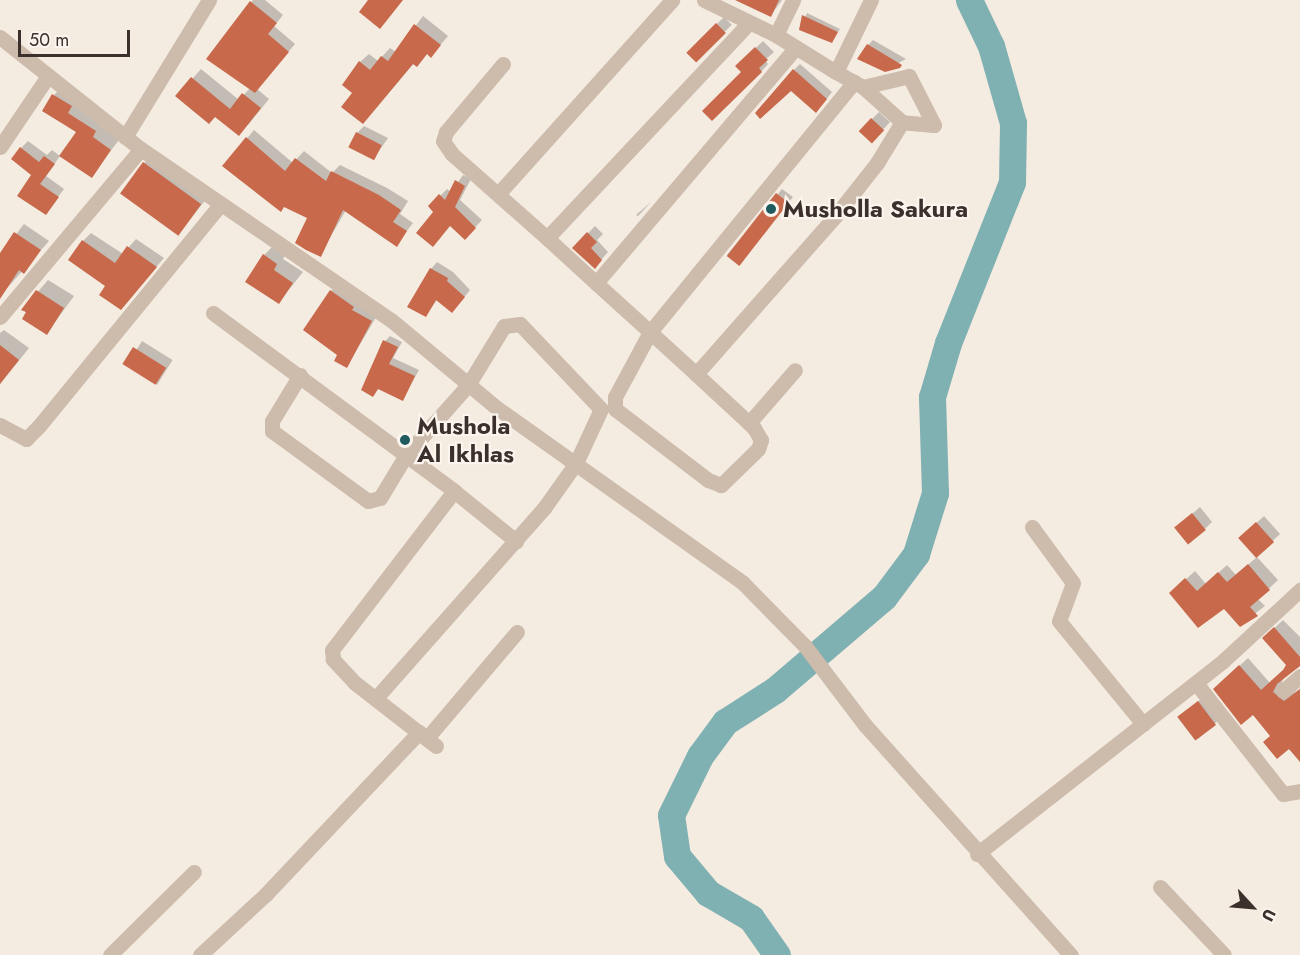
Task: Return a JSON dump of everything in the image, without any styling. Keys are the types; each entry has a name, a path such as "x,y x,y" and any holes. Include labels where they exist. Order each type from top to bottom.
{"street":[{"path":"125,137 209,0"},
{"path":"498,194 672,0"},
{"path":"776,35 793,0"},
{"path":"836,72 871,0"},
{"path":"503,64 446,132 443,141 498,194 650,333 696,374 748,423 761,440 758,448 721,485 708,480 615,409 615,396 650,333 859,84 909,76 934,125 902,122 859,84 776,35 749,23 713,2"},
{"path":"547,238 749,23"},
{"path":"0,37 141,149 391,320 468,385 743,583 805,646 865,725 977,854 1071,955"},
{"path":"596,283 796,47"},
{"path":"0,147 48,76"},
{"path":"696,374 836,215 877,164 902,122"},
{"path":"0,317 141,149"},
{"path":"0,425 26,439 39,426 221,204"},
{"path":"213,313 300,375 454,491 516,541"},
{"path":"300,375 272,421 272,431 368,501 380,498 406,455 468,385 504,326 520,324 601,409 576,463 516,541 377,697"},
{"path":"748,423 795,370"},
{"path":"428,739 342,670 332,650 454,491"},
{"path":"1032,526 1074,583 1059,621 1143,724"},
{"path":"977,854 1196,682 1300,590"},
{"path":"200,955 428,739 518,632"},
{"path":"1283,691 1300,676"},
{"path":"1196,682 1283,794 1300,791"},
{"path":"110,955 194,872"},
{"path":"1160,886 1224,955"}],"building":[{"path":"368,0 403,0 380,29 359,12"},
{"path":"735,0 779,0 771,17"},
{"path":"250,1 277,23 268,34 289,52 255,93 206,59"},
{"path":"802,15 838,32 832,43 799,30"},
{"path":"716,23 726,33 696,63 686,53"},
{"path":"414,24 441,45 431,58 427,54 417,67 413,64 363,124 341,107 352,93 342,85 359,61 370,70 381,56 388,61"},
{"path":"867,44 902,65 900,68 885,72 857,59"},
{"path":"755,47 768,60 759,68 762,72 712,121 702,111 741,72 735,66"},
{"path":"793,69 827,99 816,113 791,91 760,119 755,113"},
{"path":"191,77 230,109 242,93 261,108 239,136 215,117 209,124 175,96"},
{"path":"52,94 72,106 68,113 96,131 93,137 111,150 92,178 59,156 76,132 42,111"},
{"path":"871,118 884,130 872,143 859,131"},
{"path":"356,132 382,145 374,160 348,147"},
{"path":"246,137 285,171 295,158 326,181 331,171 379,195 401,210 393,222 407,231 397,247 343,210 321,257 295,243 307,218 284,207 281,212 222,166"},
{"path":"20,147 39,162 44,156 55,164 40,184 59,197 46,215 17,196 31,175 11,159"},
{"path":"143,162 201,204 178,236 120,194"},
{"path":"455,180 465,186 455,207 476,228 465,240 450,226 433,247 416,233 433,212 428,206 439,194 445,200"},
{"path":"776,193 789,203 739,266 727,256"},
{"path":"14,232 41,250 24,274 19,270 0,299 0,253"},
{"path":"587,232 597,242 591,248 602,260 595,269 572,248"},
{"path":"82,240 115,263 127,246 157,267 121,310 99,295 105,286 68,260"},
{"path":"263,254 277,264 274,270 293,283 279,304 245,282"},
{"path":"430,268 448,278 447,281 465,297 452,313 436,300 426,317 407,307"},
{"path":"36,290 64,308 47,335 22,319 26,312 21,310"},
{"path":"330,290 354,307 352,310 372,321 347,368 334,361 337,355 303,330"},
{"path":"383,340 398,347 389,364 415,376 403,401 378,389 373,397 361,390"},
{"path":"0,345 19,360 0,384"},
{"path":"133,347 166,368 155,385 122,364"},
{"path":"1192,513 1206,530 1188,545 1174,527"},
{"path":"1256,522 1274,542 1256,558 1238,538"},
{"path":"1248,564 1270,590 1250,607 1258,616 1240,627 1224,609 1198,628 1169,593 1185,578 1197,591 1218,572 1227,582"},
{"path":"1274,627 1300,657 1300,666 1277,684 1273,692 1284,701 1300,689 1300,762 1289,749 1277,759 1263,742 1270,736 1253,715 1241,725 1213,689 1239,665 1261,690 1283,670 1286,665 1262,638"},
{"path":"1198,701 1216,725 1195,741 1177,717"}],"waterway":[{"path":"777,955 751,918 708,893 677,856 671,815 700,756 725,722 775,690 884,597 916,554 935,493 932,397 948,343 1012,182 1013,123 991,46 969,0"}],"place":[{"name":"Musholla Sakura","path":"771,209"},
{"name":"Mushola Al Ikhlas","path":"405,440"}]}
